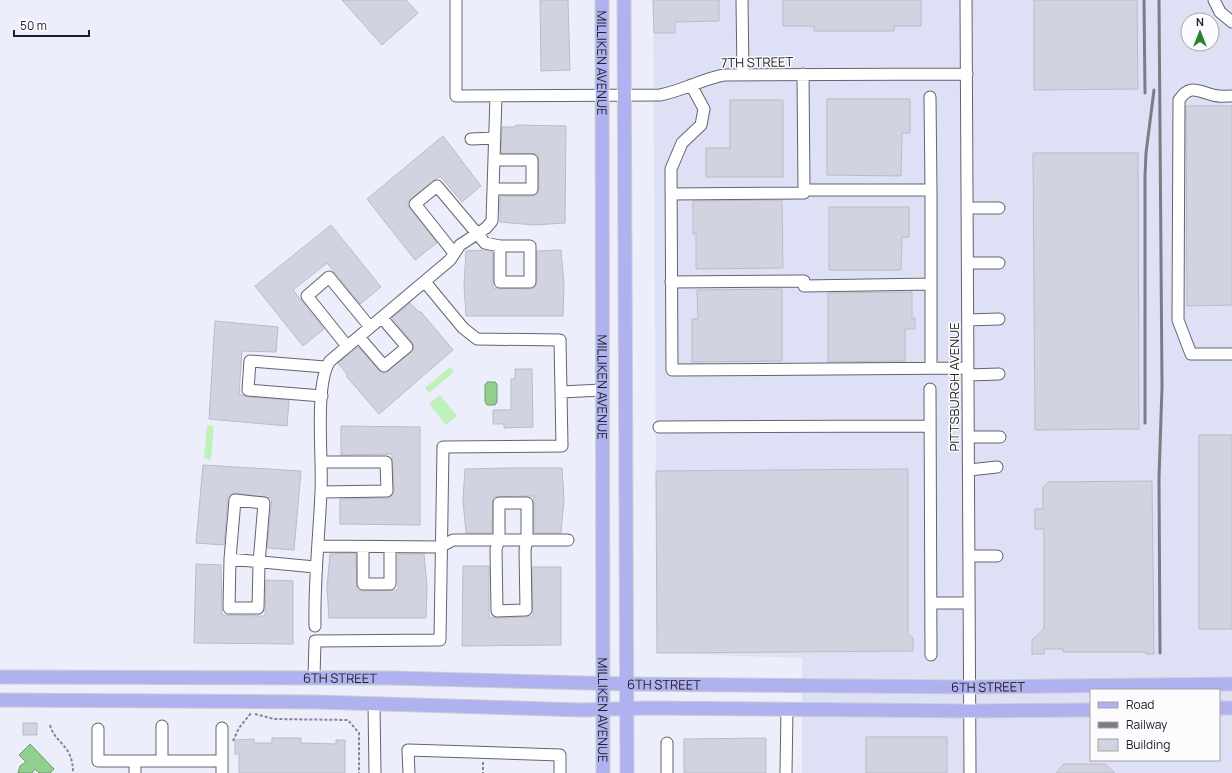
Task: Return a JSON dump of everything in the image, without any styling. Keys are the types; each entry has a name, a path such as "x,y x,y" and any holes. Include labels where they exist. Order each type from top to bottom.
{"main road":[{"name":"MILLIKEN AVENUE","path":"602,0 603,773"},
{"name":"MILLIKEN AVENUE","path":"624,0 627,773"},
{"name":"6TH STREET","path":"0,677 314,677 627,684 970,687 1232,684"},
{"name":"6TH STREET","path":"0,700 374,704 603,710 1090,710"},
{"path":"1220,708 1232,708"}],"street":[{"name":"7TH STREET","path":"456,0 456,96 660,95 677,92 707,78 742,74 967,74"},
{"path":"742,0 742,74"},
{"name":"PITTSBURGH AVENUE","path":"966,0 970,773"},
{"path":"1214,0 1220,12 1232,22"},
{"path":"803,74 804,190 931,190"},
{"path":"692,85 704,109 701,125 682,143 671,169 672,370 931,368 999,374"},
{"path":"1232,96 1213,95 1193,90 1184,93 1179,100 1178,320 1190,354 1232,354"},
{"path":"315,626 316,567 322,462 322,396 325,367 347,346 450,260 460,245 486,228 492,221 496,96"},
{"path":"930,97 931,368"},
{"path":"471,139 495,138"},
{"path":"494,189 532,189 532,160 495,160"},
{"path":"454,253 415,204 437,186 475,234 485,243 500,246"},
{"path":"671,194 804,193"},
{"path":"967,208 999,208"},
{"path":"968,263 999,263"},
{"path":"347,346 307,296 329,277 370,327"},
{"path":"314,677 315,641 440,640 440,547 443,447 562,446 560,340 477,339 463,328 425,282"},
{"path":"671,282 931,284"},
{"path":"359,337 384,366 390,362 407,347 382,318"},
{"path":"968,320 999,319"},
{"path":"322,396 248,390 250,361 325,367"},
{"path":"930,389 931,655"},
{"path":"561,392 602,390"},
{"path":"659,427 930,426"},
{"path":"969,437 1000,437"},
{"path":"321,492 387,491 386,462 322,462"},
{"path":"969,470 997,467"},
{"path":"235,500 264,503 259,563 258,608 229,608 230,559 235,500"},
{"path":"499,503 527,503 527,540 525,550 526,610 497,611 496,549 499,540 499,503"},
{"path":"318,546 440,547 453,540 568,540"},
{"path":"363,547 363,584 390,584 390,547"},
{"path":"969,556 996,556"},
{"path":"230,559 259,563 316,567"},
{"path":"931,603 969,603"},
{"path":"374,704 375,773"},
{"path":"786,709 786,773"},
{"path":"162,726 162,761"},
{"path":"222,728 222,773"},
{"path":"98,729 98,761 222,761"},
{"path":"667,743 667,773"},
{"path":"409,773 408,750 560,755 560,773"},
{"path":"135,761 135,773"}],"path":[{"path":"232,748 236,734 250,713 274,719 348,720 359,733 359,773"},
{"path":"50,724 52,732 68,750 72,760 73,773"}],"shaded area":[{"path":"653,0 1232,0 1232,773 802,773 802,658 657,653"},
{"path":"450,367 454,372 429,393 425,388"},
{"path":"487,382 495,382 497,384 497,402 495,405 487,405 485,402 485,385"},
{"path":"440,395 457,416 446,425 429,404"},
{"path":"207,425 214,426 211,460 204,459"},
{"path":"30,744 54,769 50,773 39,773 35,769 32,773 18,773 20,766 26,762 19,755"}],"building":[{"path":"342,0 406,0 418,13 382,45"},
{"path":"540,0 568,0 570,70 541,71"},
{"path":"653,0 719,0 719,21 675,22 675,33 654,33"},
{"path":"783,0 921,0 921,26 894,26 894,31 814,31 814,26 783,26"},
{"path":"1034,0 1137,0 1138,89 1034,90"},
{"path":"827,99 910,99 910,133 902,133 901,176 827,175"},
{"path":"730,100 783,100 783,177 706,177 706,148 730,148"},
{"path":"1186,106 1232,106 1232,305 1187,306"},
{"path":"516,125 566,126 565,223 534,225 500,222 500,196 532,196 537,195 539,189 538,154 501,153 502,127 514,127"},
{"path":"443,136 481,186 462,202 440,176 406,203 437,243 415,260 367,199"},
{"path":"1033,153 1138,153 1139,429 1035,430"},
{"path":"782,200 783,268 696,269 696,234 693,234 693,201"},
{"path":"829,207 909,207 909,237 902,237 901,270 829,270"},
{"path":"331,225 381,287 360,304 327,263 293,290 324,329 303,346 255,286"},
{"path":"485,250 493,252 493,288 530,289 534,288 537,282 537,251 561,250 564,284 563,316 466,316 464,285 466,251"},
{"path":"782,289 782,361 692,362 692,319 698,319 697,290"},
{"path":"912,292 912,318 915,318 915,329 905,329 905,361 828,362 828,293"},
{"path":"410,303 419,312 421,312 453,350 379,414 347,377 347,374 338,363 358,347 382,374 388,371 411,352 414,349 413,343 392,318"},
{"path":"215,321 278,327 276,352 242,351 239,394 247,397 289,400 287,426 209,419"},
{"path":"515,369 532,369 533,427 504,428 504,424 493,424 493,410 511,410 511,379 515,379"},
{"path":"341,426 420,427 420,525 340,524 340,499 391,498 394,491 392,454 341,455"},
{"path":"1199,435 1232,435 1232,629 1199,629"},
{"path":"203,465 301,471 294,550 267,548 272,498 236,493 228,495 224,545 196,543"},
{"path":"562,468 564,500 561,533 534,533 534,496 527,496 493,497 492,533 466,533 463,500 465,469"},
{"path":"908,469 908,634 913,638 913,651 657,653 656,471"},
{"path":"1152,481 1154,654 1146,654 1146,652 1063,652 1063,649 1044,649 1044,654 1032,654 1032,640 1044,629 1044,529 1035,529 1035,509 1043,509 1043,488 1048,482"},
{"path":"356,553 357,590 363,591 398,590 398,554 424,554 427,586 426,618 329,618 327,587 330,554"},
{"path":"196,564 221,565 222,615 265,616 266,580 293,581 293,644 194,643"},
{"path":"463,566 489,566 489,617 497,618 533,617 532,567 561,567 561,645 462,646"},
{"path":"23,723 37,723 37,735 23,735"},
{"path":"866,737 947,737 947,773 866,773"},
{"path":"272,738 301,738 301,743 336,744 336,740 345,740 345,773 239,773 239,754 235,754 235,740 254,739 254,743 272,743"},
{"path":"766,738 766,773 684,773 684,739"},
{"path":"1064,764 1105,764 1115,773 1056,773"}],"railway":[{"path":"1144,0 1145,93"},
{"path":"1159,0 1162,387 1159,478 1160,653"},
{"path":"1145,423 1145,176 1146,153 1154,90"}]}
